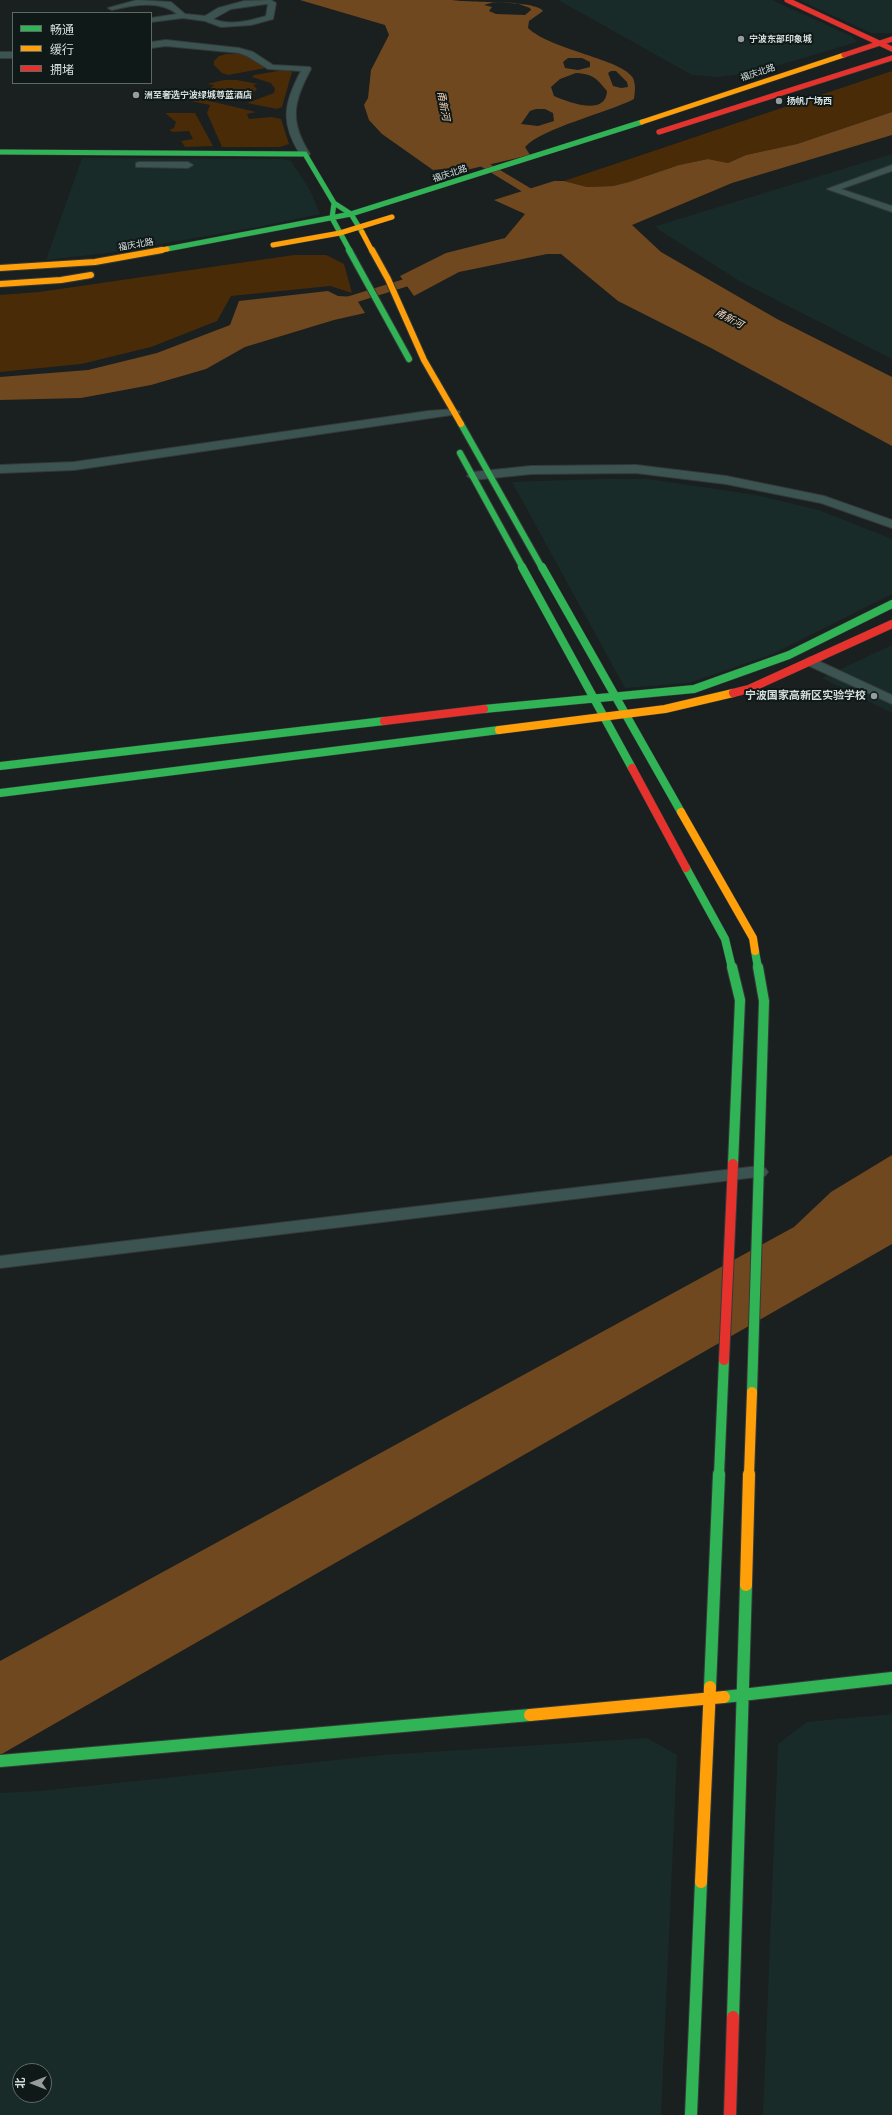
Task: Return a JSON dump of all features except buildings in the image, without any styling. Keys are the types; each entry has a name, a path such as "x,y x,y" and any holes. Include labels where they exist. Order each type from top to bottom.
{"main road":[{"path":"787,0 892,49"},
{"name":"福庆北路","path":"0,268 95,262 351,214 438,189 892,39"},
{"path":"653,134 892,58"},
{"path":"0,152 305,154 334,203 351,214 360,228 388,279 424,360 753,938 764,1001 730,2115"},
{"path":"334,203 332,218 413,366"},
{"path":"261,247 340,233 405,213"},
{"path":"0,284 61,280 100,274"},
{"path":"458,448 725,939 740,1000 690,2115"},
{"path":"0,766 530,703 694,689 789,655 892,604"},
{"path":"0,793 665,709 749,689 892,624"},
{"path":"0,1761 743,1696 892,1678"}],"street":[{"path":"113,7 143,1 171,4 183,0"},
{"path":"152,20 183,16 207,19 221,25 251,23 270,17 272,3 266,1 241,4 217,10 207,19"},
{"path":"171,4 183,16"},
{"path":"152,45 166,43 239,51 250,54 272,67 306,69 297,87 289,114 292,130 305,154"},
{"path":"0,56 12,54"},
{"path":"139,165 188,165"},
{"path":"892,168 832,189 892,209"},
{"path":"0,470 74,466 438,413 454,412"},
{"path":"490,476 531,470 636,469 726,480 824,500 892,524"},
{"path":"474,477 547,473 644,474 734,485 818,504 892,530"},
{"path":"810,661 892,700"},
{"path":"0,1262 759,1172"}],"shaded area":[{"name":"宁波东部印象城","path":"558,0 772,0 851,36 857,42 756,72 719,77 692,75"},
{"path":"799,0 892,0 892,33 871,33"},
{"path":"226,54 246,54 266,68 228,75 222,73 214,65 214,61 219,56"},
{"path":"284,70 292,72 282,107 277,109 247,103 274,93 275,89 271,83 252,77 254,75"},
{"path":"892,71 892,112 797,144 746,155 728,163 708,159 679,165 613,186 587,187 564,181"},
{"path":"224,80 237,80 258,84 253,85 257,89 252,94 256,95 233,99 203,95 212,93 210,89 214,85 207,84"},
{"path":"193,97 256,112 247,114 249,119 272,117 281,119 289,144 280,147 222,147 207,113 210,105 186,100"},
{"path":"165,113 195,113 213,146 185,147 181,141 193,139 189,131 173,132 169,130 174,128 176,122"},
{"path":"892,154 892,359 741,282 659,230 656,226"},
{"path":"82,158 283,159 291,161 310,190 320,214 263,226 116,252 46,260"},
{"path":"294,255 326,255 344,264 352,293 330,286 231,296 217,321 151,347 81,364 0,372 0,295 39,292"},
{"path":"648,479 756,495 819,510 892,539 892,594 773,654 689,683 625,688 512,482"},
{"name":"宁波国家高新区实验学校","path":"892,645 892,713 822,678"},
{"path":"892,1714 892,2115 763,2115 778,1744 807,1722"},
{"path":"647,1738 677,1755 661,2115 0,2115 0,1793 40,1791 383,1755"}],"water":[{"path":"300,0 452,0 493,2 484,5 492,7 489,11 496,14 525,15 531,10 530,8 518,4 538,7 543,11 529,21 528,28 539,36 615,65 626,71 634,81 634,99 545,133 525,147 530,155 462,171 452,168 433,170 382,134 369,120 364,105 368,98 371,70 389,35 385,25","holes":["568,58 582,58 590,62 590,67 578,70 565,68 563,62","611,71 616,71 627,82 628,87 621,88 613,86 608,73","576,73 586,74 594,78 607,91 605,99 600,104 585,106 554,96 551,87 560,79","545,109 553,113 554,121 538,126 521,124 530,111"]},
{"path":"892,112 892,135 732,183 632,225 661,252 777,319 892,377 892,446 711,348 618,301 561,254 547,254 459,272 414,296 400,276 446,253 505,238 525,214 494,200 554,181 564,181 587,187 613,186 679,165 708,159 728,163 746,155 797,144"},
{"path":"328,291 338,296 355,297 365,313 334,320 245,347 206,369 151,385 81,398 0,400 0,377 88,370 157,353 230,325 239,301"},
{"path":"892,1155 892,1244 0,1755 0,1661 794,1227 831,1192"}],"waterway":[{"name":"甬新河","path":"463,151 548,203"},
{"path":"331,306 430,275"}],"traffic: fast":[{"path":"167,249 351,214 536,157 642,122"},
{"path":"0,152 305,154 334,203 351,214 362,232"},
{"path":"334,203 332,218 409,359"},
{"path":"461,424 681,812"},
{"path":"460,453 632,768"},
{"path":"484,709 694,689 789,655 892,604"},
{"path":"0,766 384,721"},
{"path":"0,793 499,730"},
{"path":"686,868 725,939 740,1000 733,1164"},
{"path":"752,1392 764,1001 755,951"},
{"path":"710,1687 724,1360"},
{"path":"733,2017 746,1585"},
{"path":"724,1697 892,1678"},
{"path":"0,1761 530,1715"},
{"path":"691,2115 701,1882"}],"traffic: slow":[{"path":"642,122 844,55"},
{"path":"273,245 340,233 392,217"},
{"path":"362,232 388,279 424,360 461,424"},
{"path":"0,268 95,262 167,249"},
{"path":"0,284 61,280 91,275"},
{"path":"499,730 665,709 733,693"},
{"path":"681,812 753,938 755,951"},
{"path":"746,1585 752,1392"},
{"path":"701,1882 710,1687"},
{"path":"530,1715 724,1697"}],"traffic: jam":[{"path":"787,0 892,49"},
{"path":"844,55 892,39"},
{"path":"659,132 892,58"},
{"path":"733,693 749,689 892,624"},
{"path":"384,721 484,709"},
{"path":"632,768 686,868"},
{"path":"724,1360 733,1164"},
{"path":"730,2115 733,2017"}],"place":[{"name":"宁波东部印象城","path":"741,39"},
{"name":"洲至奢选宁波绿城尊蓝酒店","path":"136,95"},
{"name":"扬帆广场西","path":"779,101"},
{"name":"宁波国家高新区实验学校","path":"874,696"}]}
